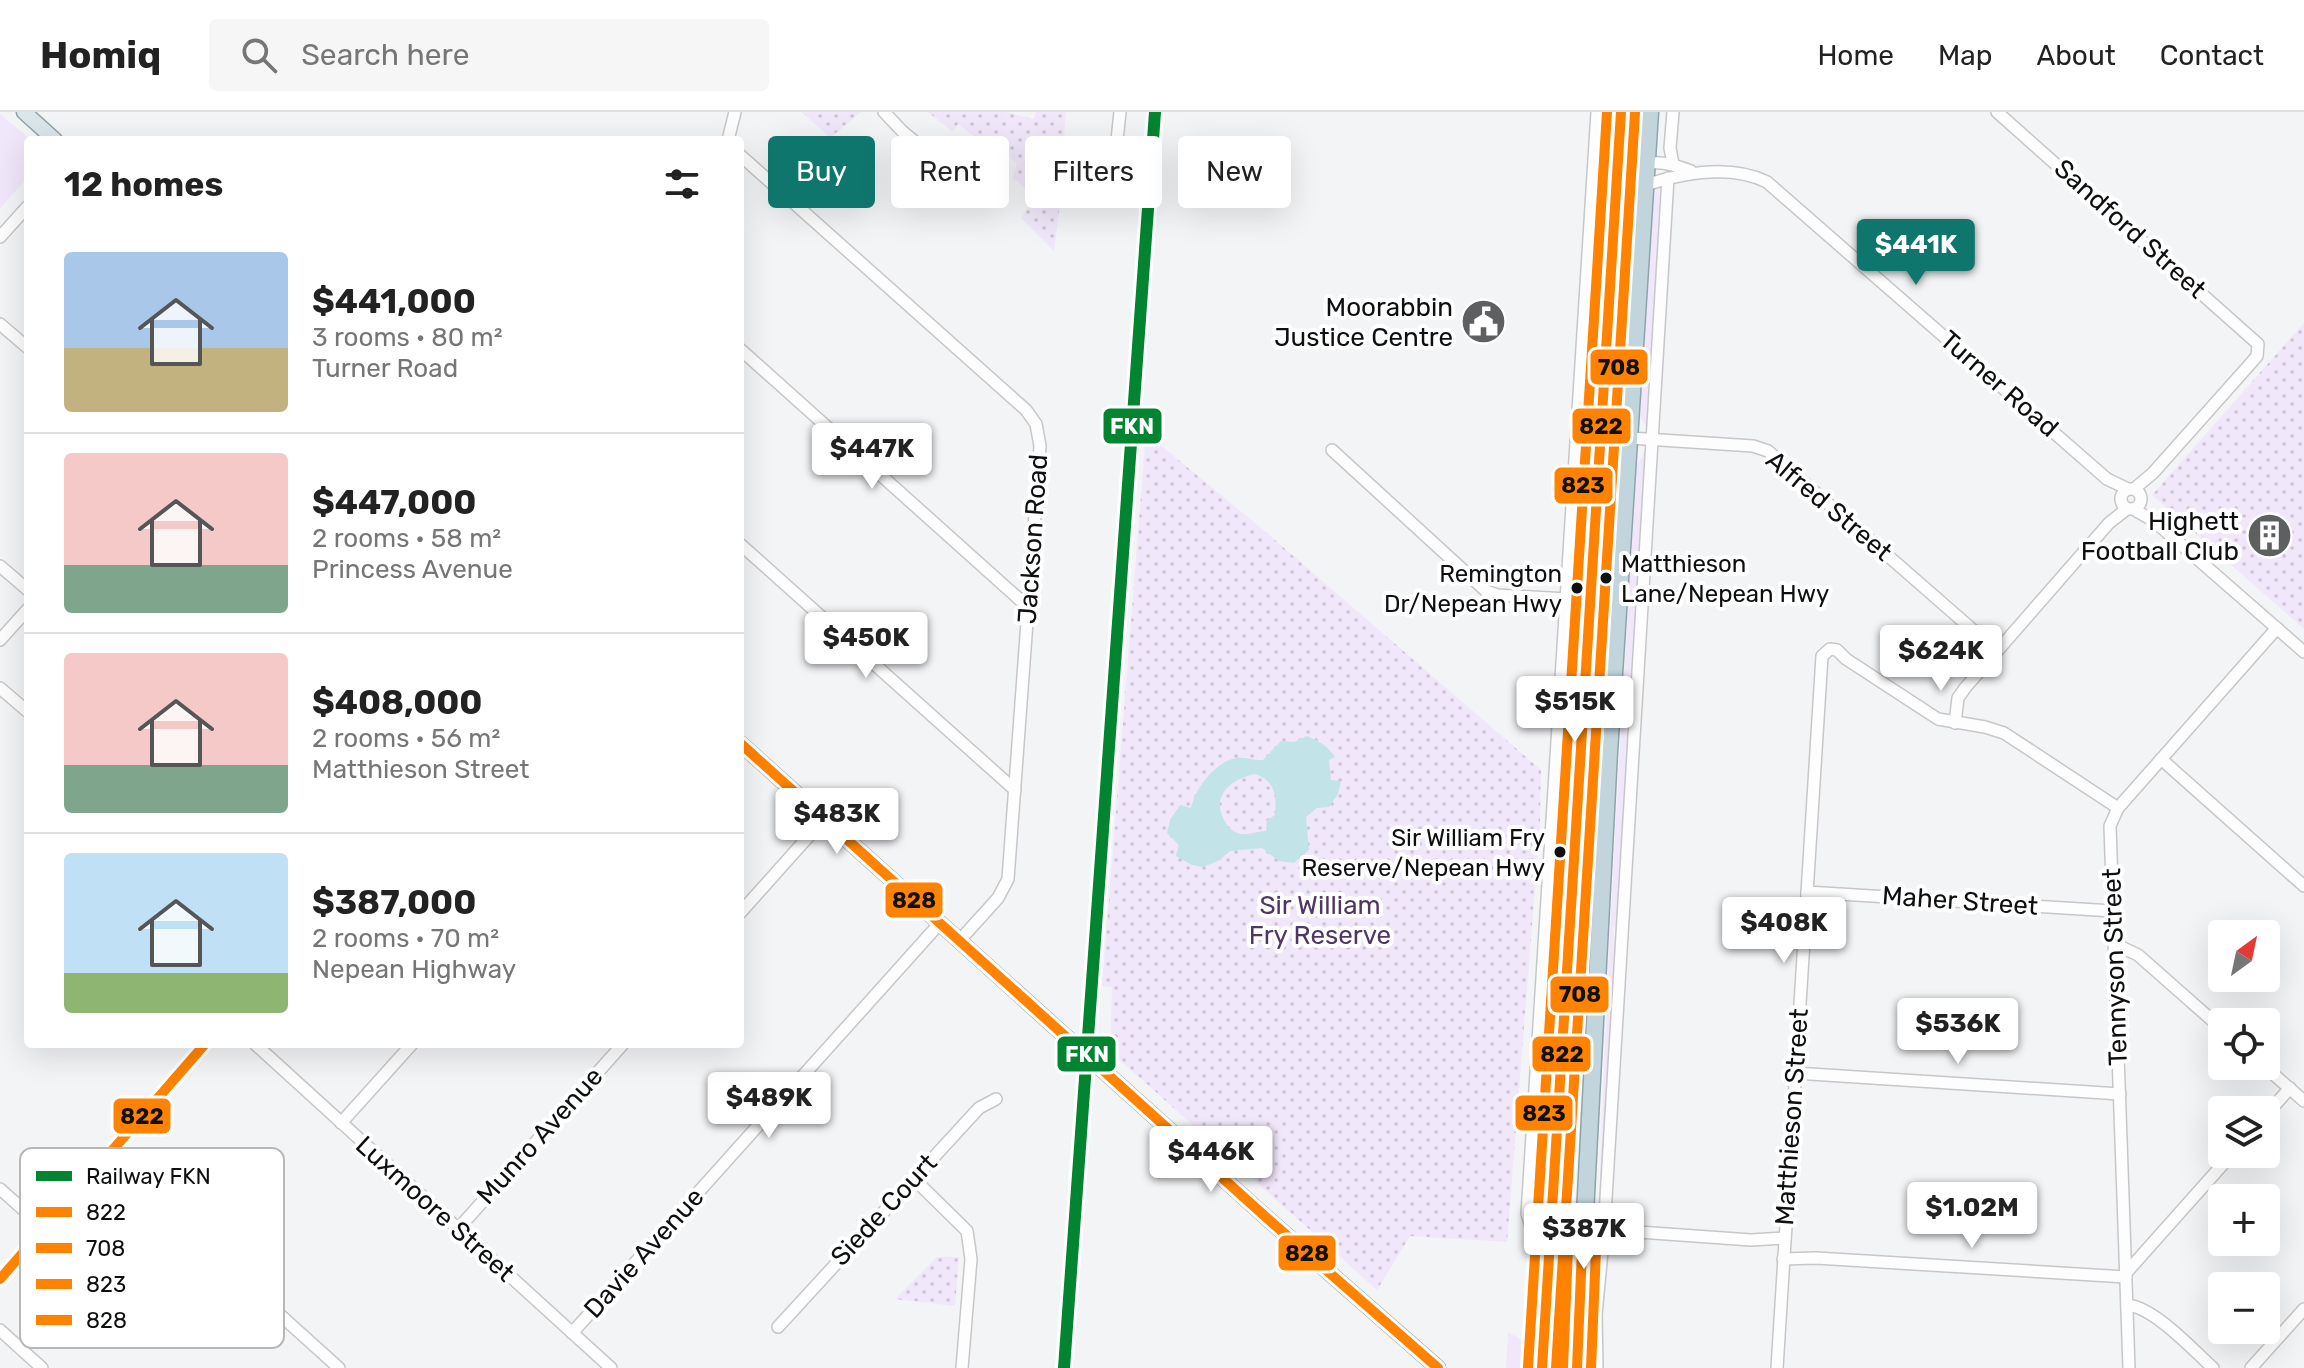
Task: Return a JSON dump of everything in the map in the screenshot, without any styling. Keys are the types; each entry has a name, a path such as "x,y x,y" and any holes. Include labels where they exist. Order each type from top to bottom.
{"highway":[{"path":"1542,1368 1621,112"},
{"path":"1577,1368 1588,1313 1583,1228 1650,112"},
{"path":"1578,795 1607,796"}],"main road":[{"path":"24,112 51,136"},
{"path":"744,747 1438,1368"}],"street":[{"path":"729,136 735,112"},
{"path":"884,112 908,136"},
{"path":"1117,136 1120,112"},
{"path":"1549,1251 1534,1235 1527,1214 1597,118 1611,112"},
{"path":"1673,112 1670,148 1673,164"},
{"name":"Sandford Street","path":"1997,112 2254,340 2259,349 2251,363 2131,499"},
{"name":"Jackson Road","path":"744,159 1032,417 1038,430 1040,446 1006,885 960,940"},
{"name":"Turner Road","path":"1617,174 1647,162 1673,164 1692,172"},
{"name":"Turner Road","path":"1646,185 1692,172 1752,175 1776,187 2304,652"},
{"path":"1597,1368 1588,1313 1604,1231 1668,178"},
{"path":"1591,209 1613,234"},
{"path":"0,237 24,210"},
{"path":"0,324 24,345"},
{"path":"744,353 1028,607"},
{"name":"Alfred Street","path":"1630,438 1753,446 1768,451 1997,651"},
{"path":"1332,450 1486,591 1497,595 1567,599"},
{"path":"2131,499 1958,698 1955,723 2004,733 2118,808 2277,628"},
{"path":"744,548 1015,790"},
{"path":"0,566 24,587"},
{"path":"0,640 24,613"},
{"name":"Matthieson Street","path":"1777,1368 1822,656 1837,655 1930,714 1955,723"},
{"path":"0,688 24,709"},
{"path":"2161,759 2304,886"},
{"path":"1555,792 1578,795"},
{"name":"Tennyson Street","path":"2118,808 2110,826 2129,1368"},
{"path":"744,909 824,819"},
{"name":"Maher Street","path":"1807,892 2113,911"},
{"name":"Davie Avenue","path":"572,1333 940,923"},
{"path":"2115,944 2138,955 2208,1017"},
{"path":"115,1148 202,1048"},
{"name":"Luxmoore Street","path":"258,1048 611,1368"},
{"path":"341,1123 408,1048"},
{"name":"Munro Avenue","path":"458,1229 619,1048"},
{"path":"1795,1073 2120,1094"},
{"path":"2280,1080 2304,1101"},
{"path":"2280,1099 2290,1088"},
{"name":"Siede Court","path":"778,1327 979,1108 996,1099"},
{"path":"1583,1228 1751,1240 1816,1258 2126,1275 2220,1168"},
{"path":"913,1178 967,1231 971,1259 962,1368"},
{"path":"0,1189 20,1207"},
{"path":"2125,1235 2136,1243 2150,1247"},
{"path":"0,1279 20,1257"},
{"path":"2127,1305 2139,1307 2152,1315 2213,1368"},
{"path":"2251,1368 2304,1309"},
{"path":"284,1318 339,1368"},
{"path":"0,1330 42,1368"}],"green space":[{"path":"802,112 861,112 832,136 828,136"},
{"path":"928,112 1005,112 1034,119 1036,112 1066,112 1064,136 1025,136 1025,188 1013,178 1017,163 1009,157 1009,136 974,136 958,124 953,132"},
{"path":"0,114 26,136 24,181 0,208"},
{"path":"1660,184 1646,426 1640,417 1654,196"},
{"path":"1028,208 1060,208 1054,251 1021,218"},
{"path":"1594,219 1602,243 1602,257 1567,785 1563,784 1561,774 1595,260"},
{"path":"2304,323 2304,629 2152,495"},
{"name":"Sir William Fry Reserve","path":"1146,433 1541,770 1540,824 1507,1242 1410,1236 1377,1290 1110,1051 1112,987 1102,986"},
{"path":"1645,451 1617,924 1613,928 1615,945 1600,1177 1631,554 1637,465"},
{"path":"1558,795 1565,810 1538,1224 1534,1224 1532,1215"},
{"path":"1595,798 1579,1128 1573,1161 1568,1160 1585,808 1590,807"},
{"path":"937,1257 959,1257 955,1306 895,1299"},
{"path":"1508,1333 1526,1346 1530,1356 1529,1368 1506,1368"}],"water":[{"path":"1307,736 1326,747 1335,757 1329,760 1331,780 1341,781 1338,794 1329,807 1317,808 1306,817 1309,850 1294,863 1279,861 1262,848 1230,851 1220,860 1203,867 1176,856 1179,845 1167,833 1170,820 1180,805 1191,808 1202,784 1214,770 1237,758 1263,760 1281,741 1294,742","holes":["1255,774 1262,777 1273,790 1275,815 1267,820 1266,831 1236,833 1228,827 1221,814 1221,798 1238,780"]}],"rail line":[{"name":"FKN","path":"1064,1368 1155,112"}],"transit line":[{"name":"823","path":"1528,1367 1607,112"},
{"name":"822","path":"1542,1368 1621,112"},
{"name":"708","path":"1556,1368 1635,113"},
{"name":"828","path":"744,747 1438,1368"},
{"name":"822","path":"114,1148 202,1048"},
{"name":"823","path":"1563,1367 1569,1225"},
{"name":"822","path":"1577,1368 1583,1226"},
{"name":"708","path":"1591,1368 1597,1227"},
{"name":"822","path":"0,1279 20,1256"}],"place":[{"name":"Moorabbin Justice Centre","path":"1484,322"},
{"name":"Highett Football Club","path":"2270,536"},
{"name":"Matthieson Lane/Nepean Hwy","path":"1606,578"},
{"name":"Remington Dr/Nepean Hwy","path":"1577,588"},
{"name":"Sir William Fry Reserve/Nepean Hwy","path":"1560,852"}]}
